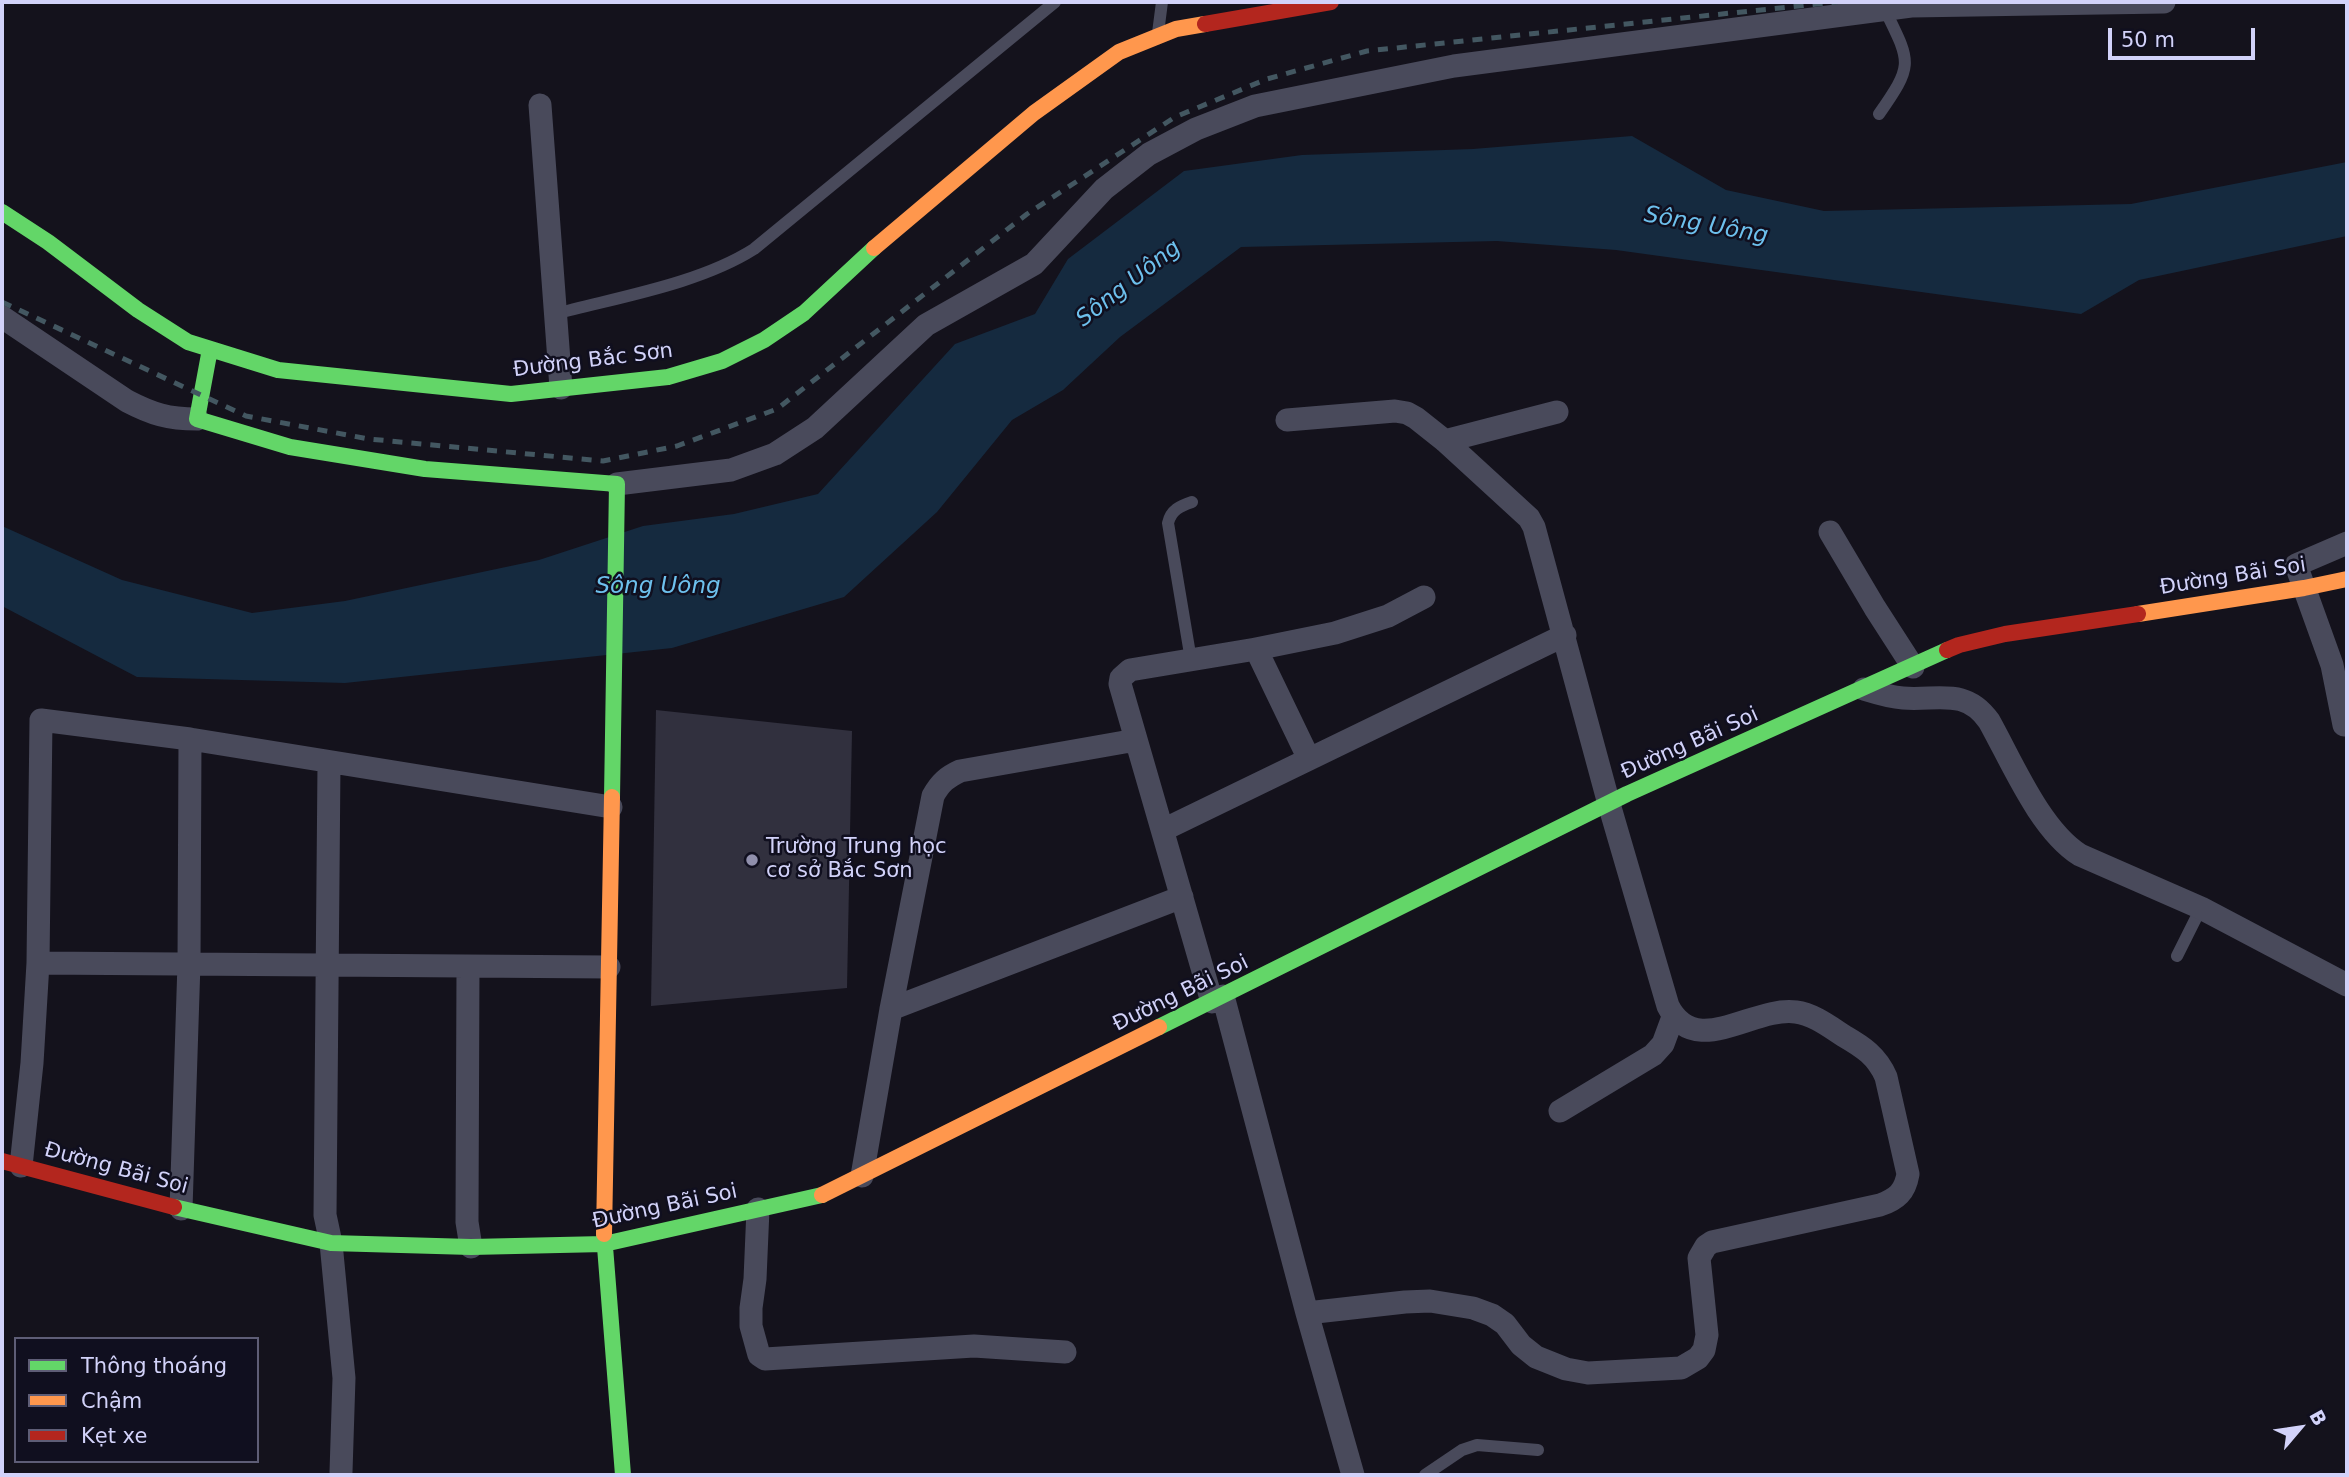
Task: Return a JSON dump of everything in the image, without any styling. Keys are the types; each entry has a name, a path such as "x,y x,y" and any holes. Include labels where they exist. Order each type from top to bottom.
{"main road":[{"name":"Đường Bắc Sơn","path":"2,212 48,242 138,310 188,342 278,370 511,394 668,377 722,361 764,340 804,313 873,248 1034,113 1119,52 1176,29 1331,2"},
{"path":"210,349 197,419 290,447 425,469 617,492 604,1244 623,1475"},
{"name":"Đường Bãi Soi","path":"11,1164 181,1209 331,1243 471,1247 604,1244 823,1195 1609,804 1959,645 1983,638 2347,579"}],"street":[{"path":"617,492 731,470 775,454 815,428 926,325 1034,264 1104,189 1149,154 1196,129 1255,106 1454,66 1910,6 2164,2"},
{"path":"540,105 561,388"},
{"path":"2,317 145,411 165,418 197,419"},
{"path":"1287,420 1395,411 1407,413 1445,441 1529,518 1534,527 1565,635 1609,804 1673,1017 1688,1029 1707,1031 1780,1012 1794,1011 1807,1014 1865,1048 1881,1065 1886,1077 1908,1174 1906,1186 1900,1195 1880,1205 1712,1242 1706,1246 1699,1258 1706,1342 1698,1358 1681,1368 1588,1373 1566,1369 1529,1353 1505,1324 1492,1315 1453,1304 1405,1301 1307,1313"},
{"path":"1445,441 1557,412"},
{"path":"1830,532 1913,667"},
{"path":"2344,725 2340,665 2296,565 2347,543"},
{"path":"1353,1475 1217,999 1182,897 1120,684 1124,674 1130,670 1256,649 1362,625 1388,616 1424,597"},
{"path":"1163,830 1565,635"},
{"path":"1256,649 1309,759"},
{"path":"1864,689 1905,698 1949,697 1972,704 1982,711 1989,721 2045,821 2067,846 2080,855 2202,908 2347,985"},
{"path":"11,1164 32,1063 38,963 41,720 190,739 611,807"},
{"path":"181,1209 189,963 190,739"},
{"path":"862,1176 891,1009 933,796 939,785 960,771 1136,740"},
{"path":"329,763 325,1215 331,1243 344,1378 341,1472"},
{"path":"891,1009 1182,897"},
{"path":"38,963 609,967"},
{"path":"468,967 467,1223 471,1247"},
{"path":"1560,1111 1653,1055 1663,1044 1673,1017"},
{"path":"758,1209 751,1326 758,1356 765,1359 974,1346 1065,1352"}],"lane":[{"path":"555,314 708,273 732,263 754,249 1055,2"},
{"path":"1158,37 1162,2"},
{"path":"1879,114 1899,85 1905,69 1905,58 1899,40 1885,10"},
{"path":"1191,660 1168,523 1174,510 1192,502"},
{"path":"2177,956 2202,908"},
{"path":"1425,1475 1462,1450 1477,1445 1538,1450"}],"water":[{"name":"Sông Uông","path":"1632,136 1726,190 1824,211 2131,204 2347,162 2347,236 2139,280 2081,314 1616,250 1497,241 1241,247 1120,337 1063,390 1012,420 937,512 844,597 672,648 345,683 137,677 2,606 2,526 122,580 252,613 345,601 539,560 643,526 734,514 818,494 955,344 1035,314 1068,259 1184,171 1302,155 1473,149"}],"building":[{"name":"Trường Trung học cơ sở Bắc Sơn","path":"656,710 852,731 847,988 651,1006"}],"railway":[{"path":"2,302 246,416 369,439 603,461 677,446 777,409 1027,214 1175,117 1267,79 1367,51 1837,2"}],"traffic: fast":[{"path":"2,212 48,242 138,310 188,342 278,370 511,394 668,377 722,361 764,340 804,313 874,248"},
{"path":"210,349 197,419 290,447 425,469 617,484 612,797"},
{"path":"1159,1027 1627,794 1947,650"},
{"path":"174,1207 331,1243 471,1247 604,1244 822,1195"},
{"path":"604,1234 623,1475"}],"traffic: slow":[{"path":"874,248 1034,113 1119,52 1176,29 1205,24"},
{"path":"2138,614 2347,579"},
{"path":"604,1234 612,797"},
{"path":"822,1195 1159,1027"}],"traffic: jam":[{"path":"1205,24 1331,2"},
{"path":"1947,650 2005,634 2138,614"},
{"path":"2,1161 174,1207"}],"place":[{"name":"Trường Trung học cơ sở Bắc Sơn","path":"752,860"}]}
